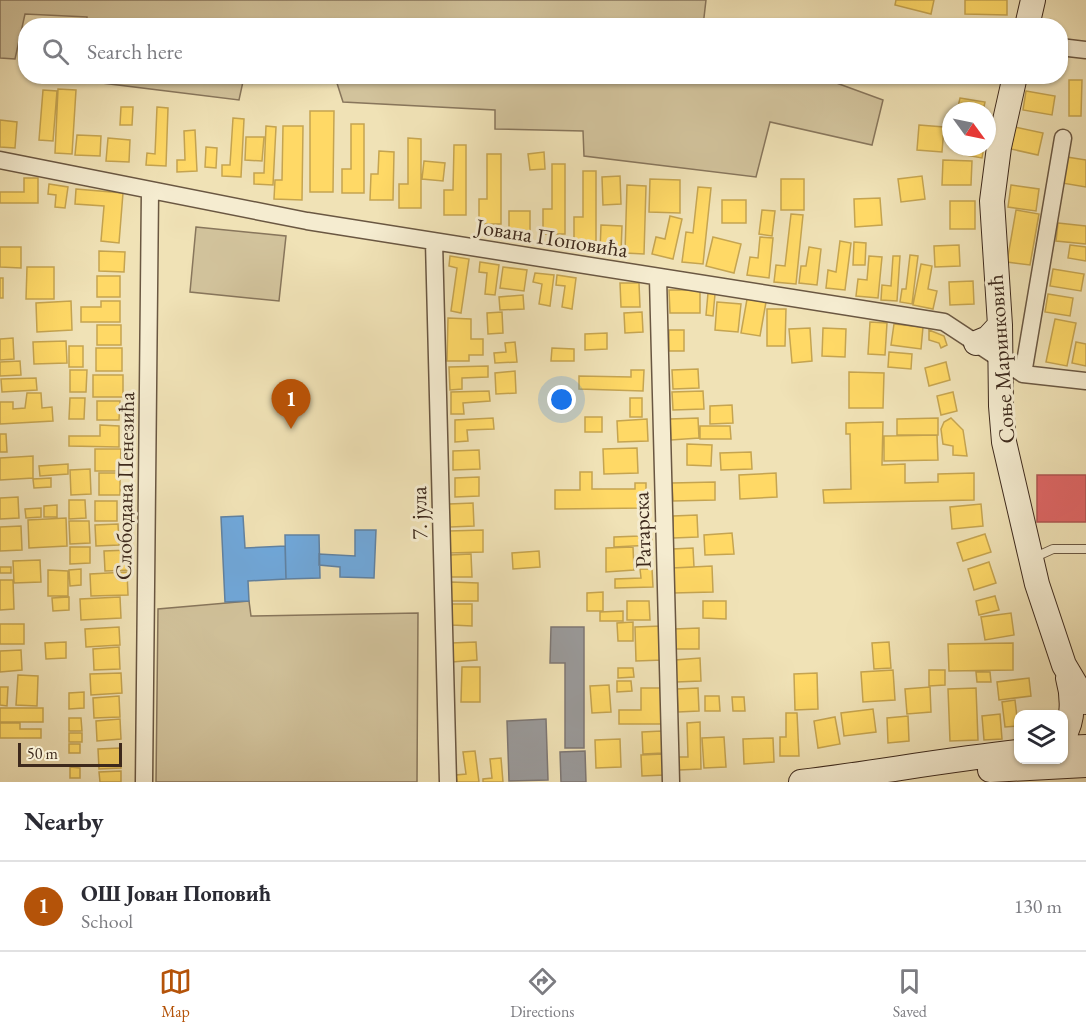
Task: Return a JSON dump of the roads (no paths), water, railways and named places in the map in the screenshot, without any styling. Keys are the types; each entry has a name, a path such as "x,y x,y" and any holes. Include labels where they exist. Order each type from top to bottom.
{"street":[{"path":"1029,18 1033,0"},
{"path":"1068,48 1086,51"},
{"name":"Соње Маринковић","path":"1013,84 999,147 992,201 1002,362 1001,406 1005,442 1030,560 1064,665 1086,702"},
{"path":"1023,374 1063,138"},
{"name":"Јована Поповића","path":"0,160 307,222 944,322 1023,374 1086,381"},
{"name":"Слободана Пенезића","path":"144,782 150,191"},
{"name":"7. јула","path":"434,242 448,782"},
{"name":"Ратарска","path":"658,278 671,782"},
{"path":"976,343 988,338 1000,325"},
{"path":"1064,665 1070,685 1072,708 1068,728"},
{"path":"1068,748 1086,747"},
{"path":"801,782 873,773 936,761 1014,752"},
{"path":"873,773 919,774 1086,765"}],"lane":[{"path":"1030,560 1053,549 1086,549"}],"place":[{"name":"ОШ Јован Поповић","path":"291,429"}]}
